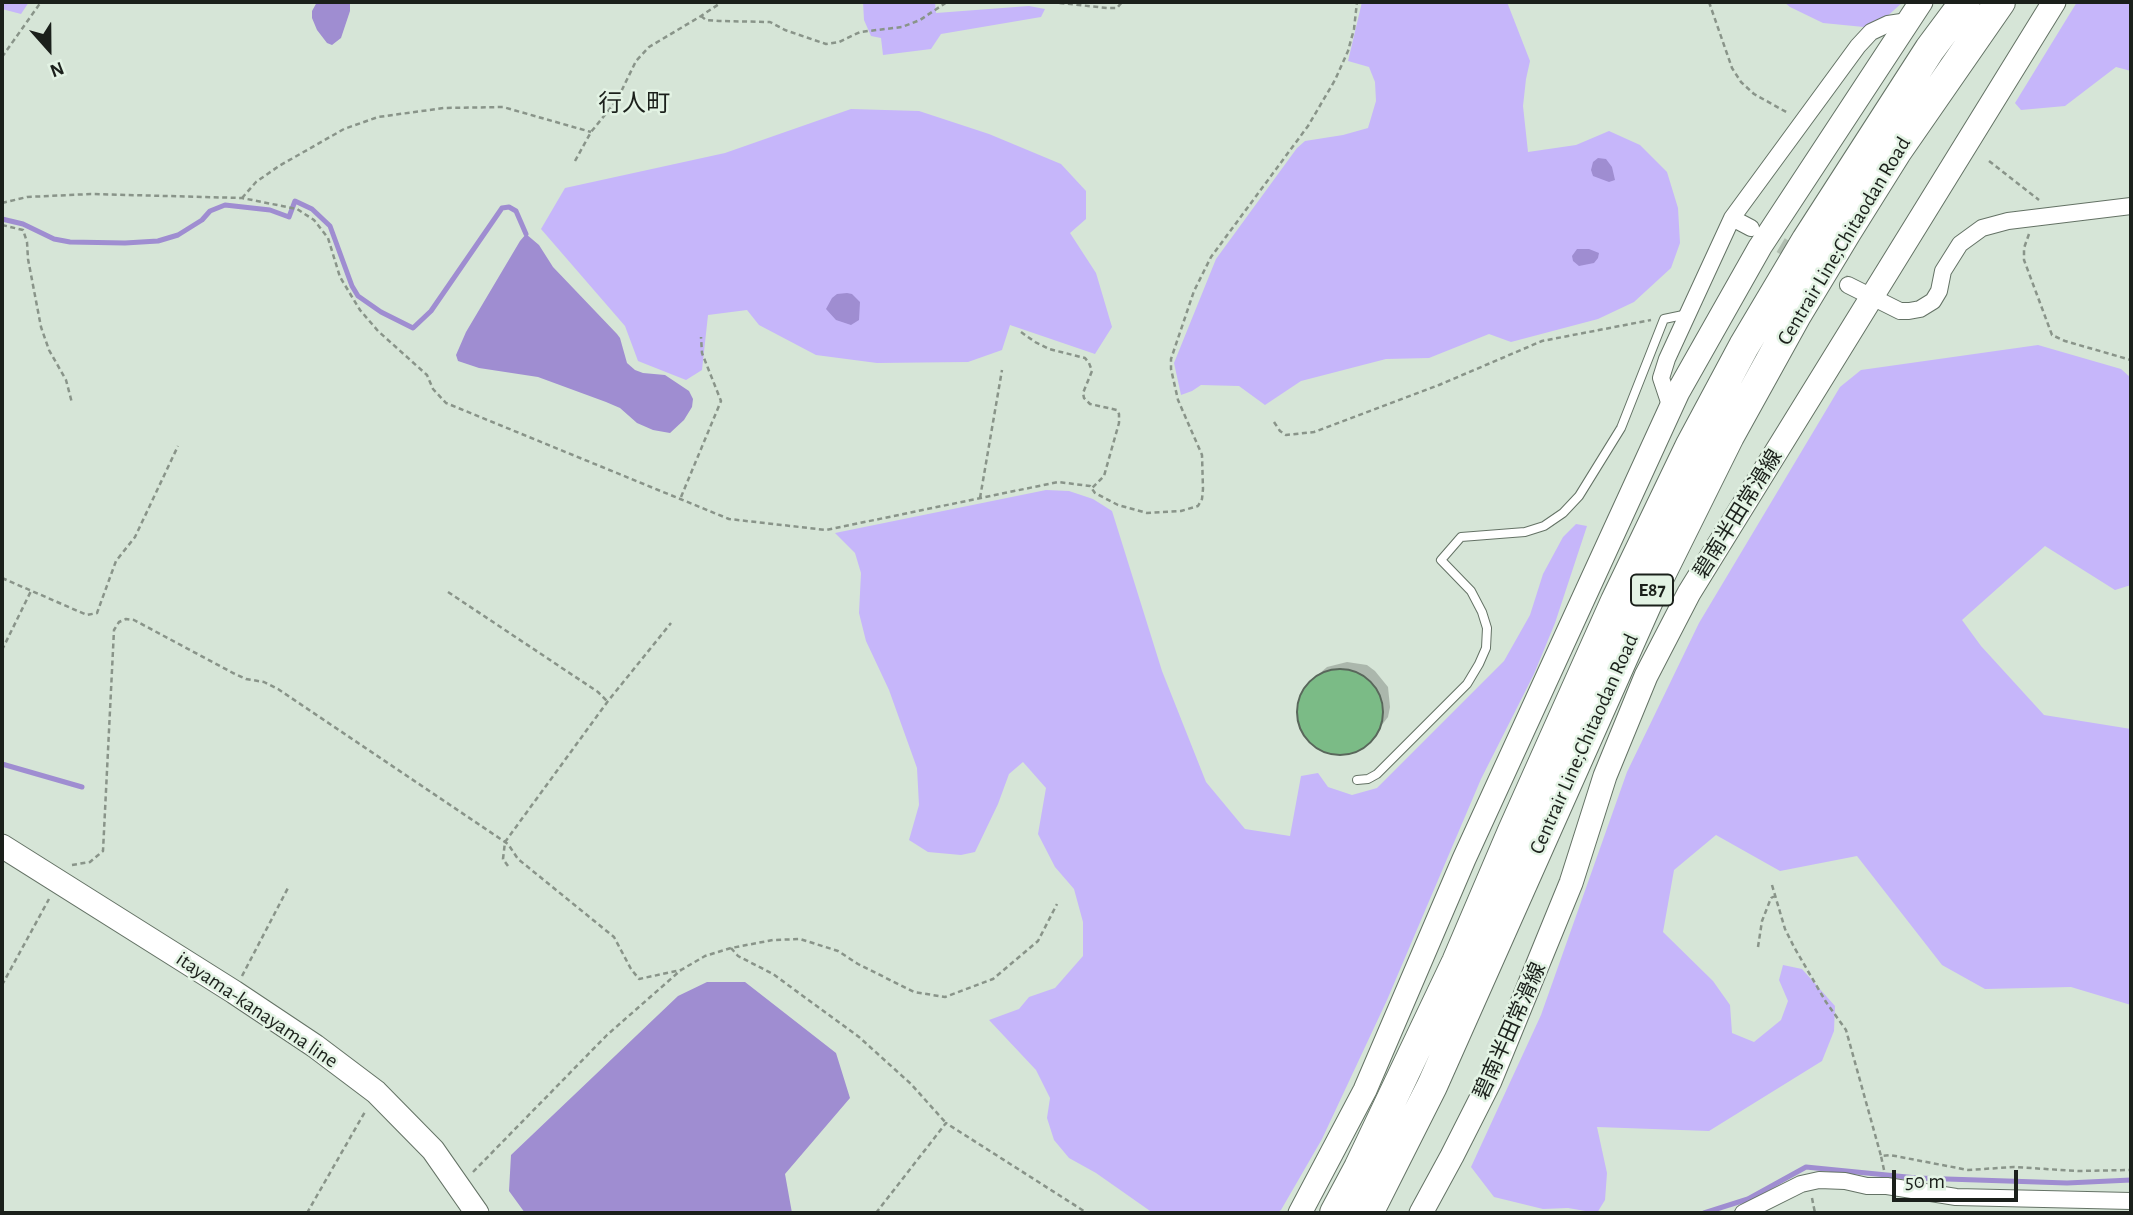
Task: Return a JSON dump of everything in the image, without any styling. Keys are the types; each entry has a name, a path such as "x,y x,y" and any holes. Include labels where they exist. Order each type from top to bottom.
{"highway":[{"name":"Centrair Line;Chitaodan Road","path":"1335,1213 1457,962 1616,601 1691,445 1744,346 1807,240 1923,60 1965,2"},
{"name":"Centrair Line;Chitaodan Road","path":"1368,1213 1432,1086 1654,587 1729,436 1846,232 1896,152 2000,2"}],"main road":[{"path":"1300,1213 1365,1090 1464,859 1671,408 1760,247 1922,2"},
{"name":"碧南半田常滑線","path":"1421,1213 1490,1081 1571,883 1605,776 1646,676 1689,593 2054,2"},
{"name":"itayama-kanayama line","path":"2,846 234,992 315,1046 376,1092 433,1150 477,1213"}],"street":[{"path":"1671,408 1661,378 1667,359 1732,218 1858,46 1871,32 1888,24 1908,21"},
{"path":"1848,285 1909,312 1928,306 1939,291 1943,271 1960,244 1982,229 2008,221 2131,206"},
{"path":"1732,218 1751,228"},
{"path":"1743,1213 1801,1184 1819,1180 1887,1186 1956,1197 2131,1201"}],"lane":[{"path":"1357,780 1368,779 1377,774 1466,684 1486,648 1487,628 1482,612 1471,591 1441,560 1461,537 1525,532 1544,526 1563,513 1579,496 1621,428 1664,319 1688,314"}],"path":[{"path":"2,57 41,2"},
{"path":"575,161 591,132 617,100 632,68 642,54 667,35 722,2"},
{"path":"701,16 706,20 770,22 826,44 839,42 860,32 902,27 920,20 947,2"},
{"path":"996,2 1008,2"},
{"path":"1051,2 1117,8 1122,2"},
{"path":"2,203 27,197 91,194 242,198 297,209 314,220 328,238 340,277 360,310 378,331 427,375 433,389 446,403 729,519 826,530 1058,482 1090,486 1095,493 1118,505 1147,513 1192,509 1198,506 1202,499 1202,455 1178,400 1172,379 1171,359 1194,291 1211,257 1308,126 1335,80 1349,51 1357,2"},
{"path":"1709,2 1732,68 1741,82 1754,94 1803,121"},
{"path":"242,198 256,182 279,166 344,129 378,117 444,108 502,107 591,132"},
{"path":"1989,160 2046,205 2024,248 2024,260 2052,335 2131,360"},
{"path":"2,225 23,230 41,327 72,402"},
{"path":"1274,422 1286,435 1314,432 1439,385 1542,341 1656,318 1664,319"},
{"path":"1021,332 1049,349 1084,358 1090,363 1092,371 1083,393 1084,398 1090,404 1117,410 1119,414 1119,423 1104,476 1092,488"},
{"path":"680,498 721,401 702,353 701,337"},
{"path":"980,499 1002,370"},
{"path":"2,578 87,615 97,613 116,561 135,537 178,446"},
{"path":"2,650 31,591"},
{"path":"448,592 608,701"},
{"path":"2,985 50,876 90,862 103,851 114,630 119,622 126,619 134,620 239,676 264,682 278,689 505,842 518,859 614,937 639,979 681,970"},
{"path":"509,866 503,859 505,842 608,701 671,623"},
{"path":"1772,885 1785,929 1794,947 1846,1030 1887,1186"},
{"path":"234,992 289,886"},
{"path":"1758,947 1762,921 1771,898 1775,896"},
{"path":"458,1187 607,1035 681,970 705,956 773,940 800,939 838,951 914,992 945,997 993,979 1038,941 1057,904"},
{"path":"731,948 738,956 773,974 859,1037 911,1084 946,1123 1087,1213"},
{"path":"307,1213 376,1092"},
{"path":"876,1213 946,1123"},
{"path":"1881,1156 1891,1155 1968,1170 2014,1167 2078,1171 2131,1170"}],"shaded area":[{"path":"2,2 29,2 21,14 2,9"},
{"path":"317,2 350,2 350,11 341,38 332,45 327,43 317,30 312,18"},
{"path":"863,2 935,2 936,13 1029,6 1045,9 1041,17 941,34 931,49 883,55 881,38 871,36 864,20"},
{"path":"1362,2 1507,2 1530,61 1523,106 1528,152 1576,145 1609,131 1640,145 1667,172 1678,208 1680,243 1671,268 1634,302 1598,319 1511,342 1489,334 1429,358 1386,359 1301,381 1265,405 1239,386 1201,385 1181,395 1174,363 1216,259 1297,148 1305,141 1368,128 1376,101 1375,82 1369,67 1348,61"},
{"path":"1784,2 1903,2 1874,28 1823,23"},
{"path":"2077,2 2131,2 2131,71 2116,67 2065,106 2021,110 2015,103"},
{"path":"851,109 919,111 989,134 1061,164 1086,191 1086,219 1070,233 1096,273 1112,327 1095,354 1010,325 1002,350 968,362 877,363 816,355 759,325 747,310 708,315 702,370 686,380 638,361 625,326 541,229 565,188 725,153"},
{"path":"1598,158 1606,159 1612,167 1615,180 1609,182 1593,176 1593,162"},
{"path":"526,234 539,245 553,267 617,334 627,363 643,373 665,375 689,391 693,399 692,407 684,420 670,433 653,430 637,423 620,408 538,377 479,368 458,361 456,355 466,332"},
{"path":"1577,249 1589,249 1599,253 1598,258 1594,263 1579,266 1572,256"},
{"path":"847,293 860,302 859,320 851,325 836,320 826,309 837,294"},
{"path":"2038,345 2121,369 2131,378 2131,585 2115,590 2045,546 1962,620 1981,646 2044,715 2131,729 2131,1005 2071,987 1985,989 1942,965 1857,856 1780,871 1716,835 1674,870 1663,932 1713,981 1730,1005 1732,1033 1754,1042 1781,1020 1788,1001 1779,980 1783,965 1802,969 1835,1006 1834,1031 1822,1061 1709,1131 1597,1127 1607,1173 1605,1200 1597,1213 1568,1208 1543,1209 1494,1197 1471,1167 1541,1015 1627,772 1699,623 1840,387 1861,370"},
{"path":"1046,490 1069,491 1093,499 1112,511 1162,671 1206,782 1245,829 1290,836 1301,776 1318,773 1328,787 1352,795 1377,788 1504,661 1530,615 1543,574 1563,537 1576,524 1587,526 1555,623 1534,674 1481,779 1387,1000 1322,1139 1281,1210 1276,1213 1153,1213 1096,1173 1069,1158 1054,1140 1047,1118 1050,1098 1036,1070 989,1020 1019,1009 1029,997 1055,988 1083,956 1083,922 1074,889 1055,867 1038,834 1046,788 1023,762 1009,774 975,852 961,855 928,852 909,840 919,805 917,768 889,690 866,641 859,613 861,573 855,553 835,533"},
{"path":"707,982 745,982 836,1053 850,1098 785,1174 792,1213 525,1213 509,1191 511,1155 678,996"}],"building":[{"path":"1332,669 1348,669 1371,681 1380,695 1383,712 1380,729 1371,743 1348,755 1332,755 1316,748 1304,736 1297,720 1297,704 1304,688 1316,676"}],"waterway":[{"path":"2,219 23,224 54,239 70,242 158,241 178,235 202,220 210,211 225,205 270,210 289,217 295,201 312,209 330,226 358,296 381,312 413,328 431,311 502,208 509,207 516,211 526,234"},
{"path":"2,764 82,787"},
{"path":"1704,1213 1748,1199 1806,1167 1917,1178 2067,1183 2131,1180"}],"tunnel":[{"path":"1760,233 1848,285"}],"district":[{"name":"行人町","path":"634,104"}]}
